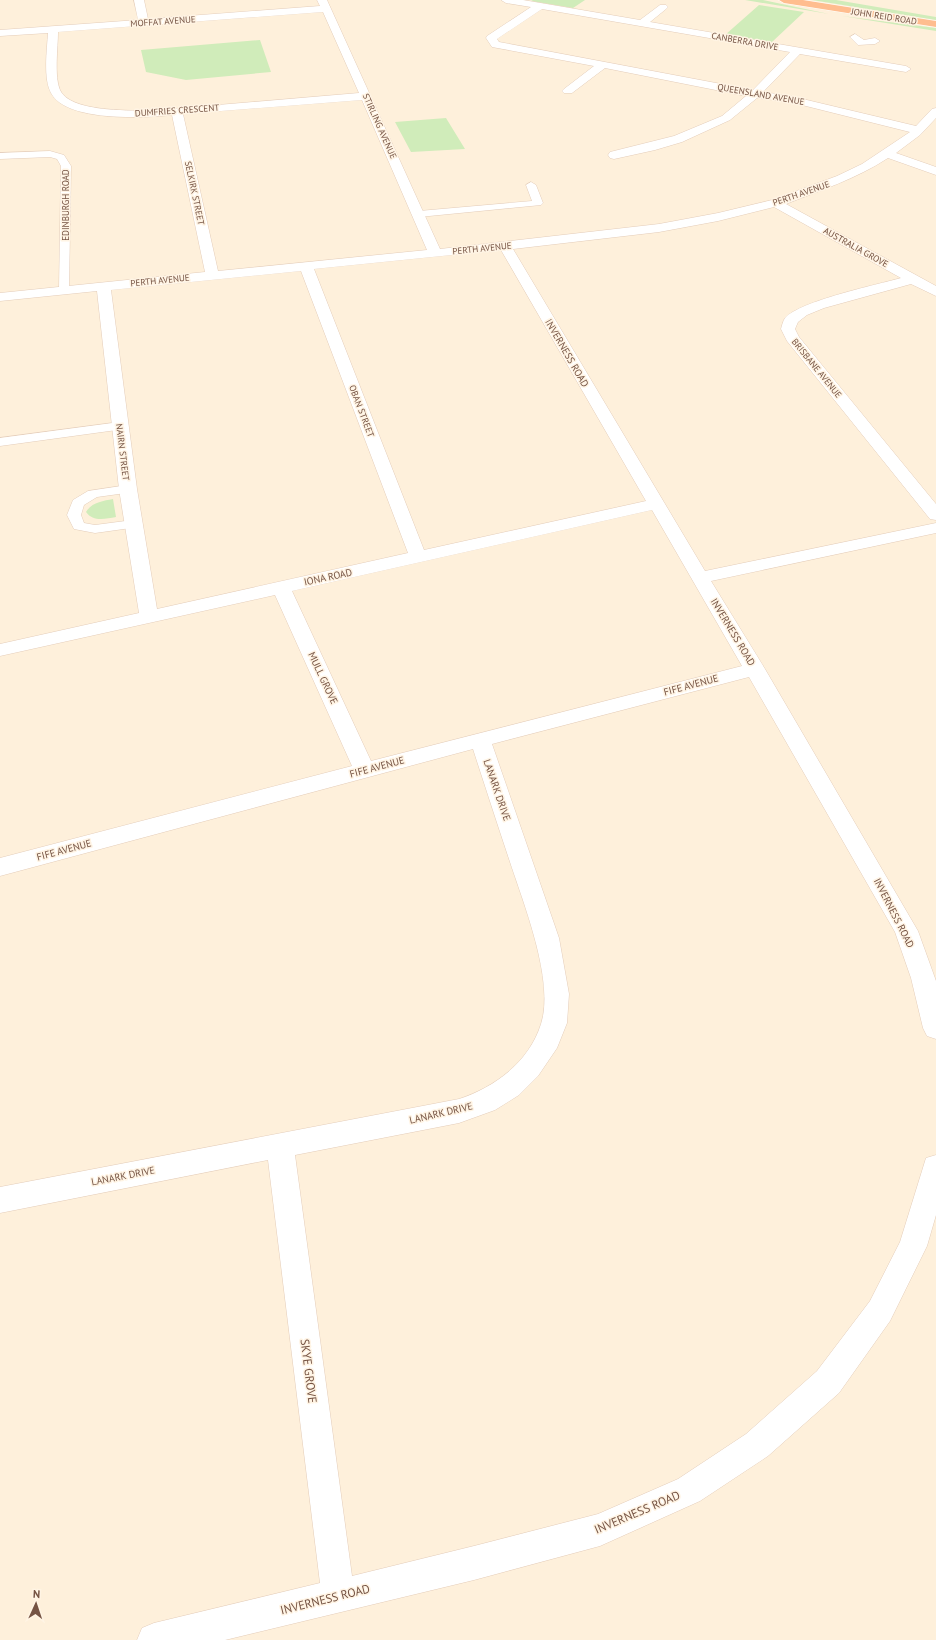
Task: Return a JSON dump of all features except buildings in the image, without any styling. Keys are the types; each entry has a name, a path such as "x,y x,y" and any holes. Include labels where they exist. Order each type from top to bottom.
{"highway":[{"name":"JOHN REID ROAD","path":"784,0 936,24"}],"street":[{"path":"140,0 144,22"},
{"name":"CANBERRA DRIVE","path":"506,0 912,71"},
{"name":"MOFFAT AVENUE","path":"0,33 144,22 324,4"},
{"name":"STIRLING AVENUE","path":"324,4 420,214 435,253"},
{"name":"QUEENSLAND AVENUE","path":"540,6 491,38 496,45 603,64 755,94 790,99 918,130"},
{"path":"642,23 659,6 676,7"},
{"name":"DUMFRIES CRESCENT","path":"52,29 52,80 56,92 66,101 83,108 113,113 147,114 366,96"},
{"path":"849,59 859,40 875,41"},
{"path":"614,155 651,147 678,139 726,118 755,94 798,50"},
{"path":"568,91 603,64"},
{"path":"555,91 568,91 582,96"},
{"name":"SELKIRK STREET","path":"177,111 212,275"},
{"name":"PERTH AVENUE","path":"0,297 505,246 659,228 718,217 776,203 841,179 887,154 918,130 936,111"},
{"path":"603,149 626,162"},
{"path":"887,154 936,171"},
{"name":"AUSTRALIA GROVE","path":"776,203 936,292"},
{"name":"INVERNESS ROAD","path":"505,246 655,504 755,669 886,894 906,931 923,978 936,1028"},
{"name":"OBAN STREET","path":"306,266 418,557"},
{"name":"BRISBANE AVENUE","path":"914,279 819,305 802,312 791,320 788,329 792,338 936,515"},
{"name":"NAIRN STREET","path":"103,286 128,489 149,616"},
{"name":"IONA ROAD","path":"0,650 655,504"},
{"path":"700,578 936,528"},
{"name":"MULL GROVE","path":"281,587 365,770"},
{"name":"FIFE AVENUE","path":"0,867 365,770 755,669"},
{"name":"LANARK DRIVE","path":"0,1200 459,1111 486,1102 510,1087 529,1068 544,1048 554,1023 557,994 545,931 480,740"},
{"name":"SKYE GROVE","path":"280,1146 338,1596"},
{"name":"INVERNESS ROAD","path":"154,1640 474,1563 600,1530 689,1490 757,1445 828,1382 880,1311 913,1246 936,1167"}],"lane":[{"name":"EDINBURGH ROAD","path":"0,156 50,154 61,158 66,166 64,290"},
{"path":"420,214 538,202 531,185"},
{"path":"0,442 120,426"},
{"path":"128,489 93,494 78,503 74,515 78,526 95,529 133,524"}],"green space":[{"path":"585,0 573,8 531,1"},
{"path":"745,0 763,0 829,14"},
{"path":"812,0 836,0 936,17 936,20"},
{"path":"759,5 804,12 772,42 725,35"},
{"path":"842,16 936,28 936,31"},
{"path":"260,40 271,72 186,80 146,72 141,50"},
{"path":"446,118 465,149 411,152 395,122"},
{"path":"113,499 116,517 96,519 86,512 95,504"}]}
